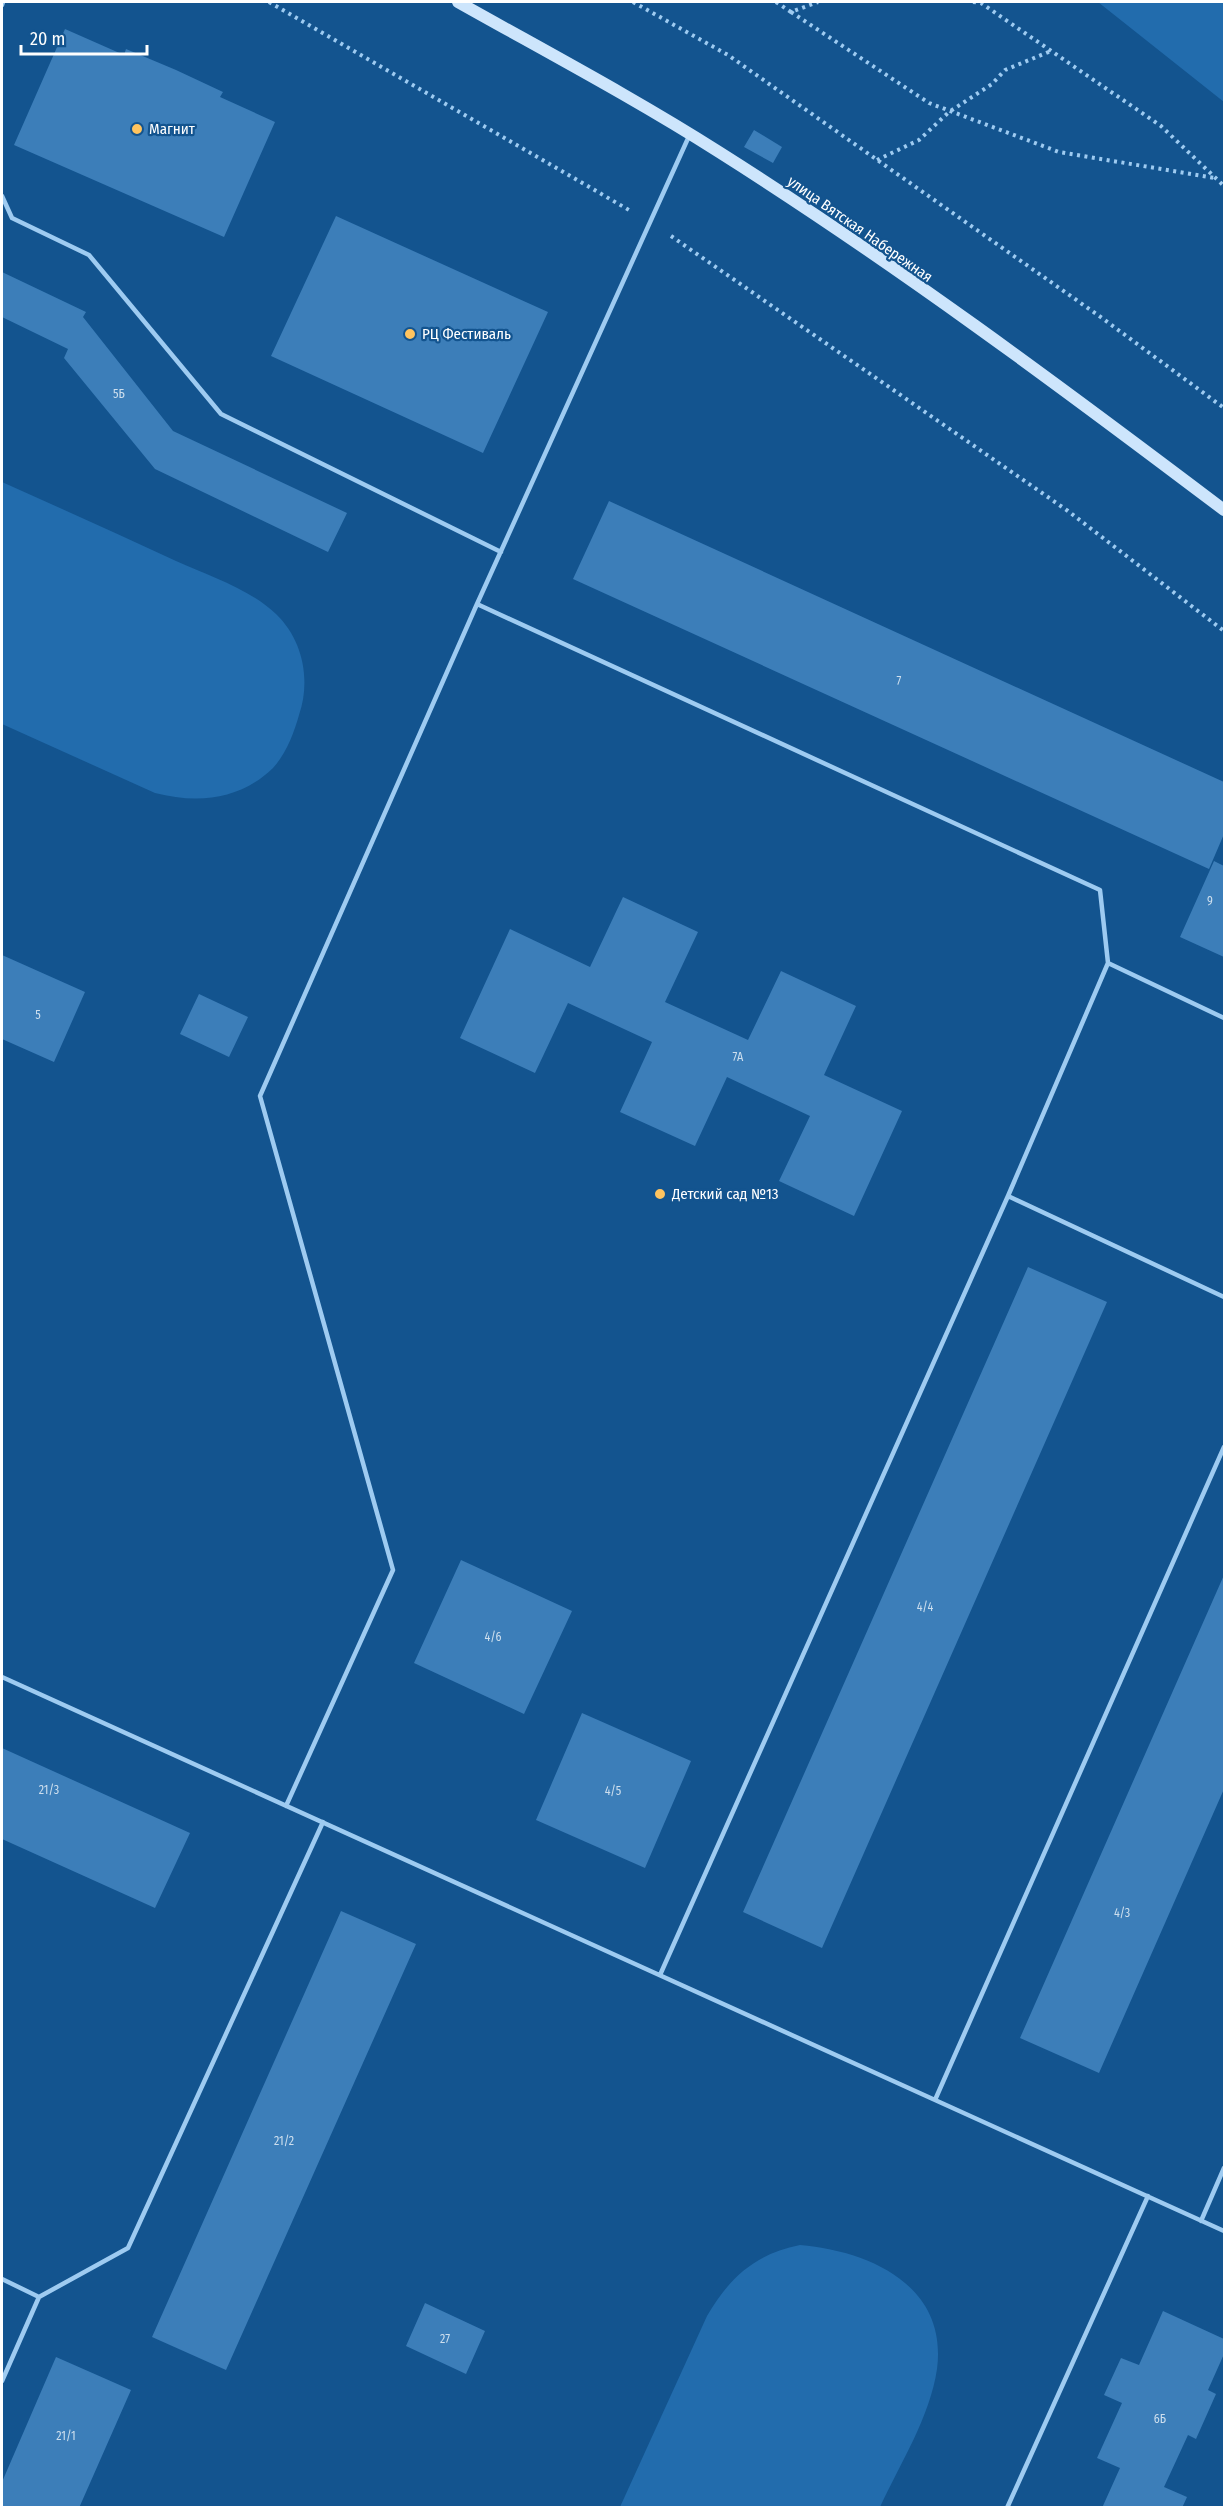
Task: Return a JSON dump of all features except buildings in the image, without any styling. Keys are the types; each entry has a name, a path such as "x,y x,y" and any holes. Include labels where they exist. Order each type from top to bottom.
{"street":[{"name":"улица Вятская Набережная","path":"458,2 690,134 775,188 1031,366 1224,510"}],"lane":[{"path":"286,1806 393,1570 260,1096 477,604 690,134"},
{"path":"2,196 12,218 88,255 221,414 501,552"},
{"path":"477,604 1100,890 1108,963 1008,1196 660,1975"},
{"path":"1108,963 1224,1018"},
{"path":"1008,1196 1224,1297"},
{"path":"935,2100 1224,1447"},
{"path":"2,1677 1224,2231"},
{"path":"2,2382 39,2297 129,2248 323,1822"},
{"path":"1201,2221 1224,2169"},
{"path":"1007,2508 1148,2196"},
{"path":"2,2279 39,2297"}],"path":[{"path":"269,2 651,223 1068,511 1224,631"},
{"path":"633,2 728,55 1102,318 1224,408"},
{"path":"776,2 929,103 949,112 1059,152 1215,178"},
{"path":"791,12 818,2"},
{"path":"973,2 981,3 1161,126 1224,186"},
{"path":"877,160 919,140 949,112 992,84 1005,70 1051,50"}],"shaded area":[{"path":"1098,2 1224,2 1224,102"},
{"path":"2,482 229,584 254,597 276,614 293,636 298,648 302,661 304,688 303,702 292,736 286,750 273,768 247,787 218,797 171,796 155,793 2,724"},
{"path":"800,2245 852,2255 877,2265 899,2278 917,2294 930,2315 937,2340 937,2369 933,2387 921,2422 880,2507 620,2507 707,2316 716,2302 745,2269 770,2254"}],"place":[{"name":"Магнит","path":"137,129"},
{"name":"РЦ Фестиваль","path":"410,334"},
{"name":"Детский сад №13","path":"660,1194"}]}
